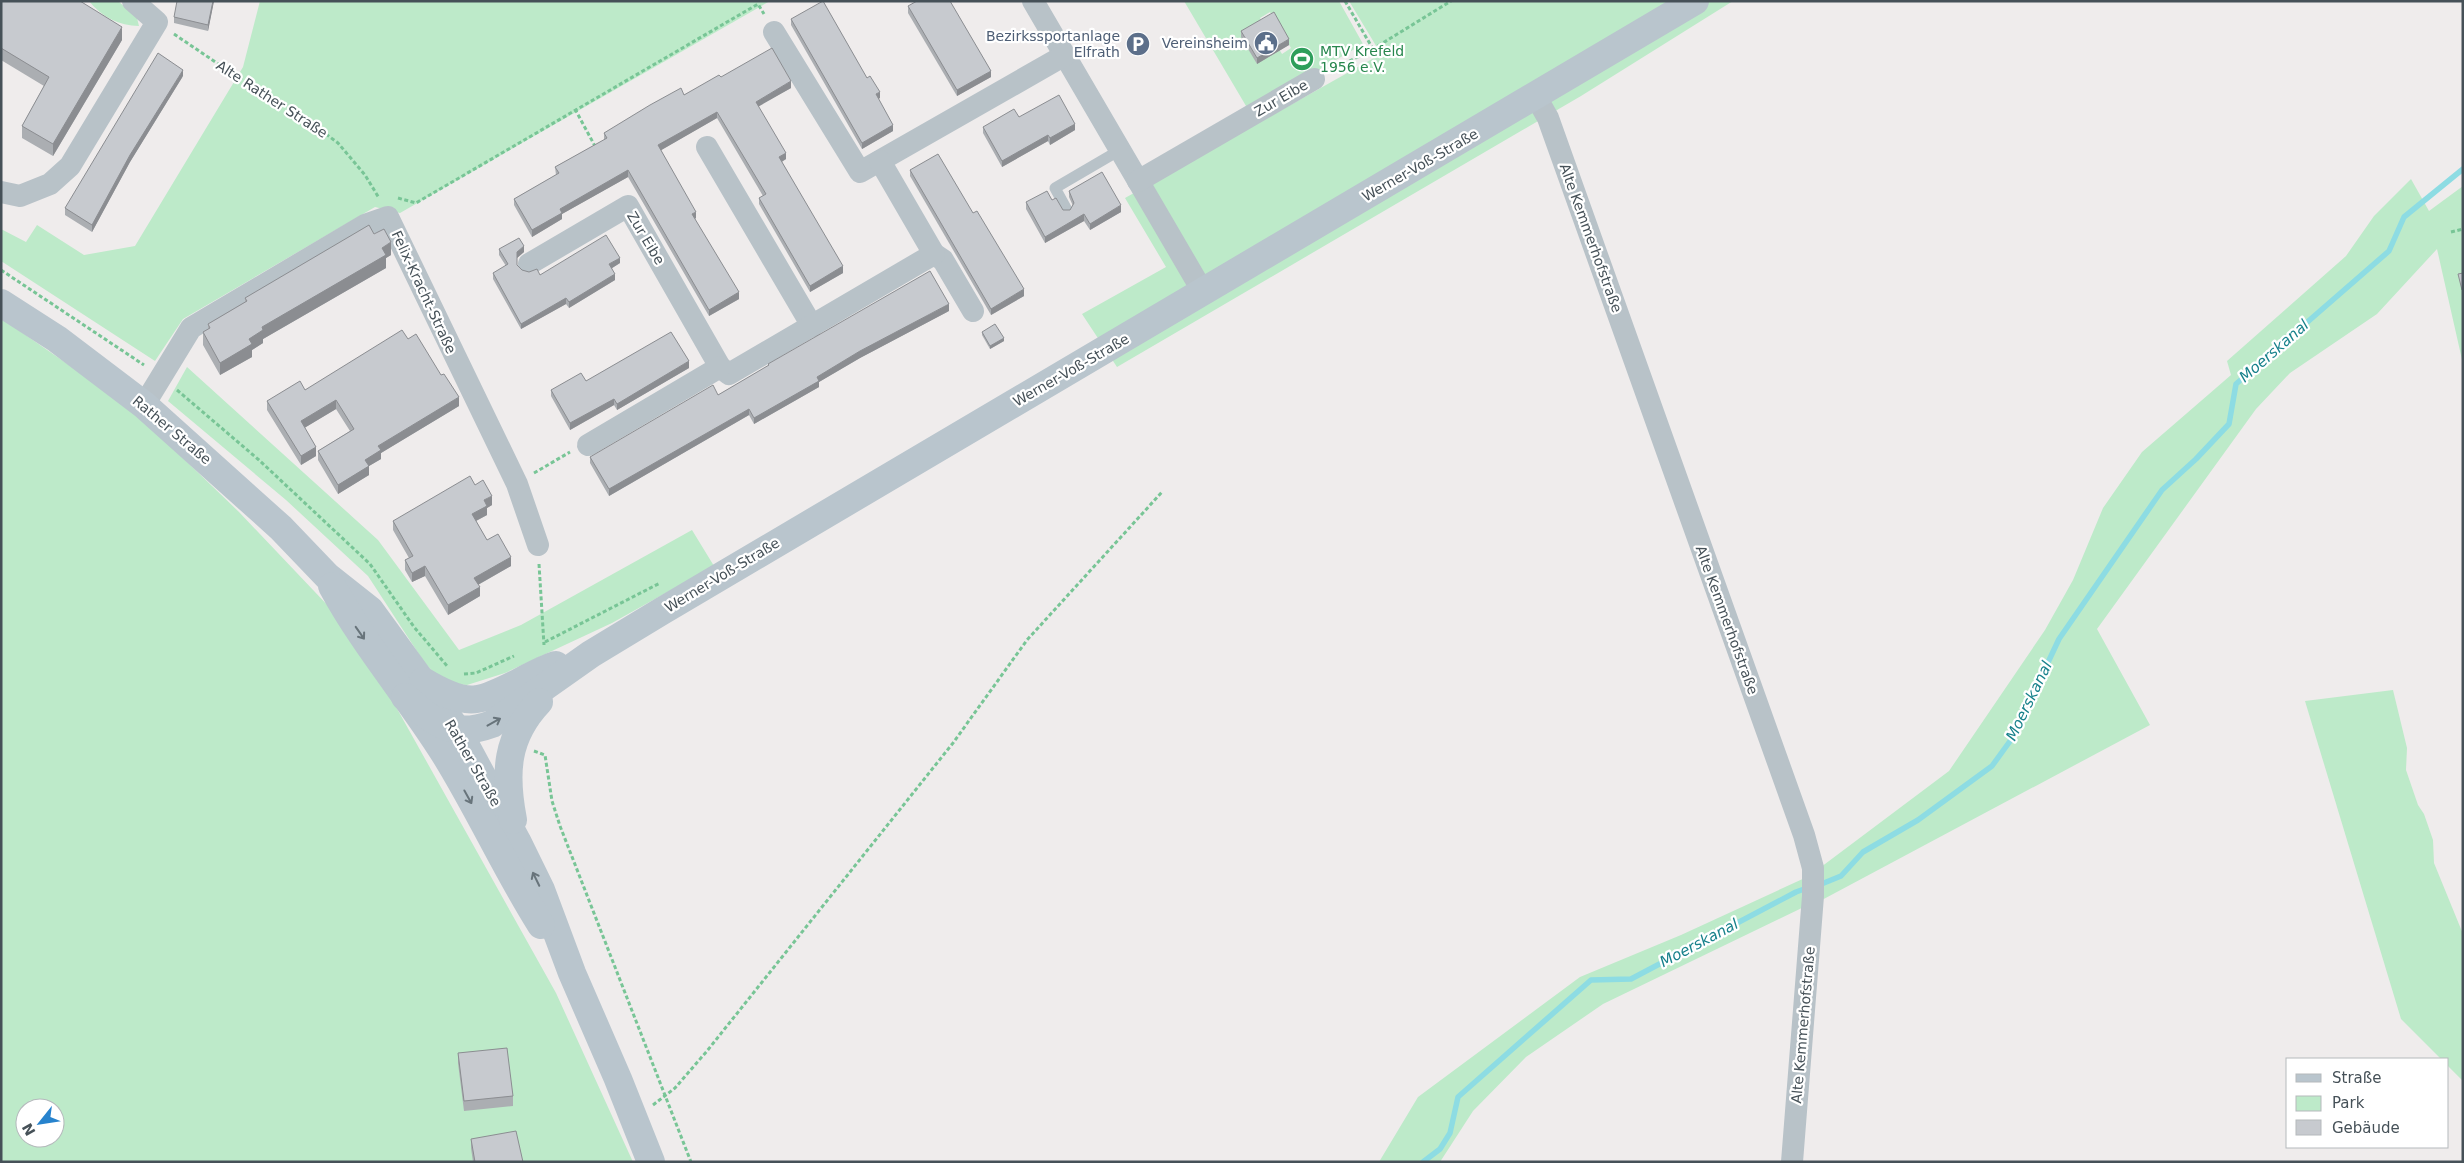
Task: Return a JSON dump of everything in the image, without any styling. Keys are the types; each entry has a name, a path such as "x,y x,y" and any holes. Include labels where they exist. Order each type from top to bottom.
{"main road":[{"name":"Werner-Voß-Straße","path":"450,734 478,729 492,724 591,654 1536,97 1695,1"},
{"name":"Rather Straße","path":"1,303 57,340 144,405 281,528 327,576 350,619 412,688 450,734 517,841 541,890 572,973 618,1079 651,1162"},
{"path":"412,688 438,691 456,696 544,652 591,654"},
{"name":"Rather Straße","path":"517,841 509,799 509,757 512,743 517,731 534,707 591,654"},
{"path":"450,734 458,708 477,686"},
{"name":"Rather Straße","path":"450,734 519,890 572,973"}],"street":[{"path":"1033,1 1203,292"},
{"path":"1,192 20,196 50,184 70,166 157,22 137,3"},
{"path":"774,32 860,172 1065,55"},
{"name":"Zur Eibe","path":"1138,181 1314,80"},
{"name":"Alte Kemmerhofstraße","path":"1536,97 1548,118 1784,779 1810,857 1814,887 1792,1162"},
{"path":"707,147 812,326"},
{"path":"880,161 934,254 943,260 973,310"},
{"name":"Felix-Kracht-Straße","path":"144,405 191,328 365,225 387,202 517,484 538,545"},
{"name":"Zur Eibe","path":"529,264 628,206 720,367"},
{"path":"588,445 720,367 729,374 934,254"}],"lane":[{"path":"1067,210 1055,188 1120,150"}],"path":[{"path":"1345,1 1373,49"},
{"name":"Zur Eibe","path":"1314,80 1373,49 1451,1"},
{"path":"387,202 416,203 759,2 774,32"},
{"name":"Alte Rather Straße","path":"157,22 236,76 288,106 338,142 387,202"},
{"path":"575,109 597,150"},
{"path":"2451,232 2463,229"},
{"path":"1,270 162,377 259,460 370,564 414,627 450,670"},
{"path":"517,484 574,449 588,445"},
{"path":"633,1120 664,1097 707,1051 953,743 1027,640 1162,492"},
{"path":"538,545 544,652 666,580"},
{"path":"456,672 462,674 477,686 518,654"},
{"path":"512,743 545,755 552,801 560,826 664,1097 691,1162"}],"green space":[{"path":"89,1 118,1 137,18 139,26 111,20 99,12"},
{"path":"260,1 770,1 400,213 375,207 183,319 155,361 1,261 1,229 26,242 37,225 84,255 135,246 243,67"},
{"name":"MTV Krefeld 1956 e.V.","path":"1184,1 1339,1 1363,44 1249,111","holes":["1270,12 1291,48 1282,54 1260,18"]},
{"path":"1349,1 1733,1 1581,96 1117,367 1082,314 1166,267 1125,198 1381,54"},
{"path":"2411,179 2429,211 2463,186 2463,364 2437,249 2377,314 2290,373 2256,409 2097,629 2150,725 1820,901 1821,867 1949,771 2045,630 2073,580 2103,508 2142,452 2231,375 2227,361 2346,256 2374,216"},
{"path":"1,318 131,408 239,512 333,611 386,689 556,993 633,1162 1,1162"},
{"path":"187,367 378,540 459,650 521,625 692,530 714,566 612,623 505,673 467,685 443,683 424,662 368,576 286,500 168,401"},
{"path":"2393,690 2407,748 2406,770 2433,840 2434,863 2463,934 2463,1081 2449,1067 2449,1058 2440,1058 2401,1019 2305,701"},
{"path":"1807,877 1806,906 1603,1004 1526,1057 1473,1111 1440,1162 1379,1162 1418,1097 1580,977 1681,935"}],"building":[{"path":"1,1 80,1 122,27 53,144 22,126 49,77 1,48"},
{"path":"177,1 213,1 208,25 174,17"},
{"path":"823,1 867,78 870,76 880,92 876,94 893,125 862,143 791,19"},
{"path":"917,1 950,1 991,71 957,90 908,6"},
{"name":"Vereinsheim","path":"1274,12 1289,39 1257,58 1241,31"},
{"path":"772,48 791,81 756,102 786,153 779,157 843,266 810,286 759,198 766,194 717,112 658,145 696,212 692,214 739,292 709,310 628,170 560,209 562,213 532,230 514,199 559,173 555,167 607,138 604,133 681,88 684,95 719,75 721,77"},
{"path":"158,53 183,70 130,155 92,225 65,208"},
{"path":"1059,95 1075,124 1050,138 1048,135 1002,161 983,127 1014,109 1019,117"},
{"path":"938,154 973,213 977,211 1024,289 991,309 910,170"},
{"path":"1102,172 1121,205 1090,224 1084,214 1045,237 1026,202 1047,191 1052,200 1056,198 1063,210 1070,210 1074,203 1069,191"},
{"path":"369,225 374,234 384,229 391,242 382,248 386,255 262,327 263,330 249,339 252,344 220,363 203,332 210,328 208,324 247,301 245,298"},
{"path":"606,235 620,258 609,264 615,274 569,302 566,298 521,324 493,273 508,264 499,249 519,238 524,246 517,252 517,265 522,270 529,272 537,269 540,275"},
{"path":"930,271 949,304 860,351 817,377 819,381 754,418 749,409 609,489 590,457 713,385 718,395 768,364"},
{"path":"2463,273 2463,290 2462,290 2458,274"},
{"path":"995,324 1004,338 990,346 982,332"},
{"path":"402,330 408,339 416,334 441,375 444,374 459,397 378,446 381,450 365,460 369,466 338,485 318,451 354,429 336,400 301,421 316,447 301,456 267,401 300,381 305,390"},
{"path":"671,332 689,361 617,404 614,399 570,423 551,390 581,373 586,381"},
{"path":"470,476 475,485 483,480 492,496 484,500 487,506 472,514 487,540 498,534 511,557 474,578 480,587 448,605 425,566 412,573 405,560 413,556 393,521"},
{"path":"507,1048 513,1096 464,1101 458,1053"},
{"path":"516,1131 523,1162 475,1162 471,1139"}],"waterway":[{"name":"Moerskanal","path":"1819,885 1841,876 1863,852 1918,820 1992,766 2013,737 2059,639 2162,490 2196,459 2229,424 2236,384 2389,251 2404,217 2463,169"},
{"name":"Moerskanal","path":"1423,1162 1440,1149 1450,1133 1458,1097 1591,980 1631,979 1807,888"}],"place":[{"name":"Vereinsheim","path":"1266,43"},
{"name":"Bezirkssportanlage Elfrath","path":"1138,44"},
{"name":"MTV Krefeld 1956 e.V.","path":"1302,59"}]}
